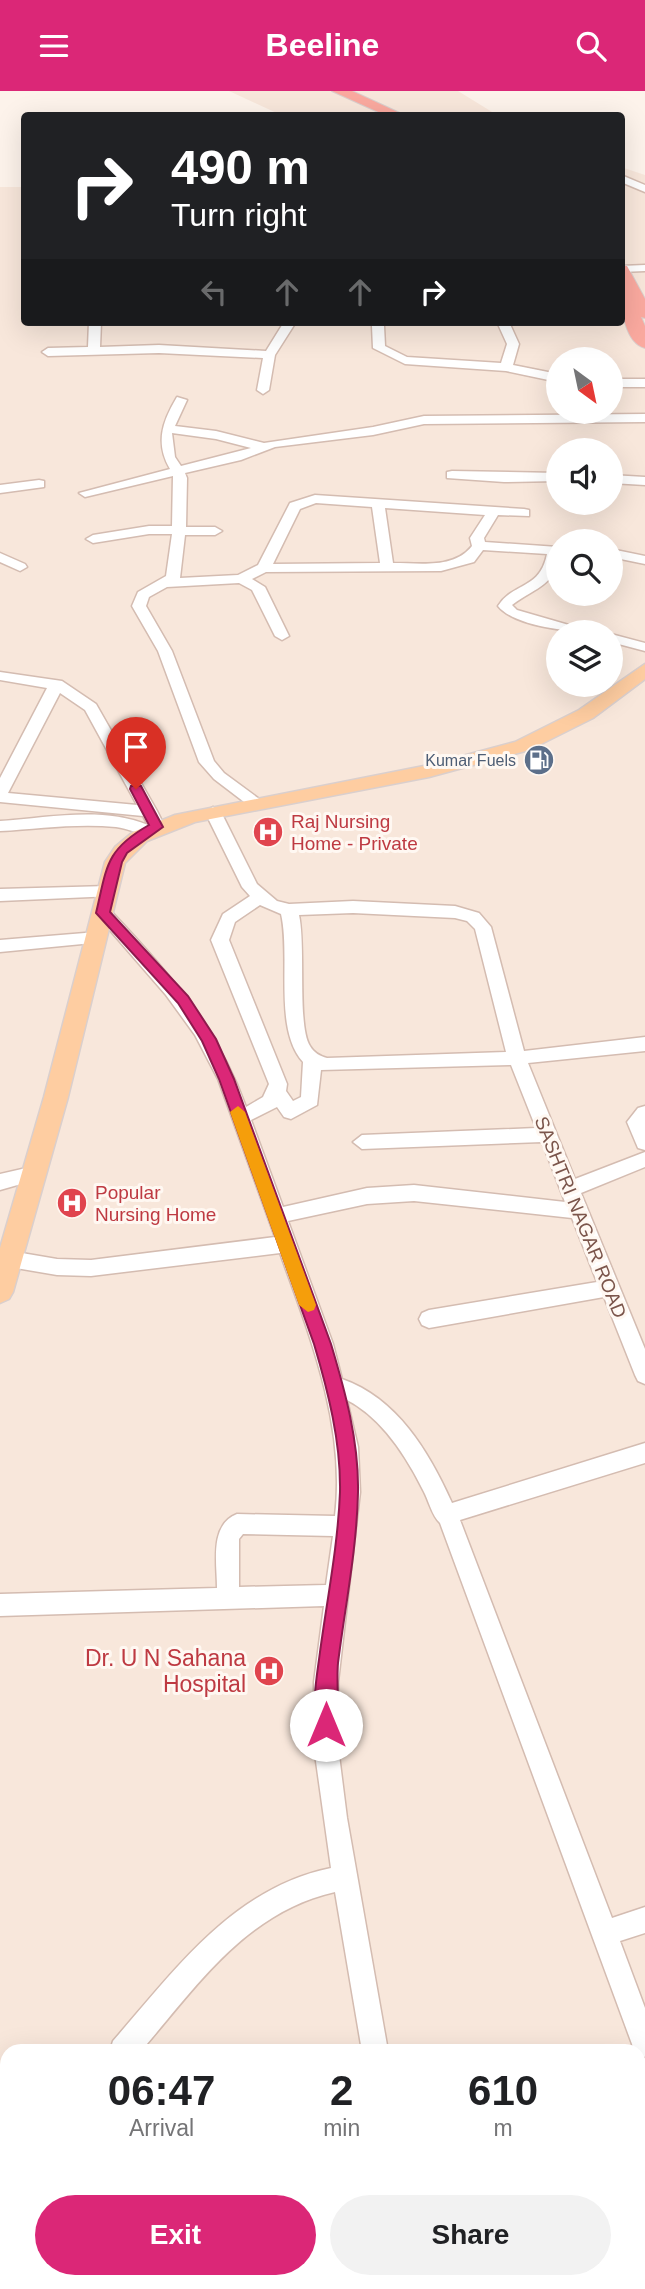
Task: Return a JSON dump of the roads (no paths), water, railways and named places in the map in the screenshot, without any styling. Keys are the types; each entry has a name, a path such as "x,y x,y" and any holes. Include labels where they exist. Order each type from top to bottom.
{"highway":[{"path":"327,91 377,112"},
{"path":"350,92 391,112"},
{"path":"625,276 645,314"},
{"path":"625,304 645,343"}],"main road":[{"path":"0,1292 35,1173 115,862 122,850 151,823 429,771 522,746 586,714 645,670"}],"street":[{"path":"625,180 645,189"},
{"path":"625,269 645,268"},
{"path":"94,350 95,326"},
{"path":"262,390 269,355 287,326"},
{"path":"378,326 379,348 399,359 506,367 546,375"},
{"path":"505,326 513,344 506,367"},
{"path":"48,352 159,349 269,355"},
{"path":"623,383 645,383"},
{"path":"181,400 167,429 169,457 178,472 179,530 173,578 143,595 139,606 165,650 206,762 219,776 258,804"},
{"path":"85,493 178,472 264,447 424,420 569,421 645,418"},
{"path":"167,429 216,435 264,447"},
{"path":"452,475 546,477"},
{"path":"623,480 645,481"},
{"path":"0,489 39,484"},
{"path":"264,568 295,506 303,501 524,513"},
{"path":"378,504 387,567"},
{"path":"479,546 477,538 494,511"},
{"path":"93,539 149,530 215,531"},
{"path":"168,583 241,579 264,568 450,565 469,559 479,546"},
{"path":"479,546 546,550"},
{"path":"623,556 645,560"},
{"path":"0,557 20,567"},
{"path":"546,578 508,601 505,606 512,613 546,622"},
{"path":"241,579 258,587 282,636"},
{"path":"623,641 645,647"},
{"path":"0,676 57,684 76,693 91,707 151,823"},
{"path":"57,684 0,795 151,823"},
{"path":"213,812 250,887 259,898 289,910 296,956 296,1028 300,1047 312,1060 327,1065 517,1058 645,1044"},
{"path":"0,826 111,821 151,823"},
{"path":"0,895 105,903 183,1000 208,1039 240,1117 323,1344 335,1386 347,1447 347,1526 326,1682 326,1747 374,2044"},
{"path":"259,898 238,909 224,921 220,940 278,1084 278,1094 291,1112 310,1100 312,1060"},
{"name":"SASHTRI NAGAR ROAD","path":"289,910 353,907 455,912 473,917 483,927 517,1058 645,1375"},
{"path":"0,946 97,938"},
{"path":"240,1117 270,1104 278,1094"},
{"path":"645,1113 636,1122 645,1143"},
{"path":"362,1142 549,1135"},
{"path":"572,1189 645,1159"},
{"path":"0,1182 35,1173"},
{"path":"275,1216 367,1196 414,1193 578,1211"},
{"path":"10,1259 57,1268 91,1268 285,1244"},
{"path":"429,1319 610,1288"},
{"path":"335,1386 353,1391 383,1416 413,1453 444,1515 525,1716 645,2044"},
{"path":"444,1515 645,1453"},
{"path":"228,1599 228,1536 237,1524 347,1526"},
{"path":"0,1605 336,1595"},
{"path":"128,2044 216,1947 253,1912 291,1891 345,1877"},
{"path":"604,1933 645,1920"}],"place":[{"name":"Kumar Fuels","path":"539,760"},
{"name":"Raj Nursing Home - Private","path":"268,832"},
{"name":"Popular Nursing Home","path":"72,1203"},
{"name":"Dr. U N Sahana Hospital","path":"269,1671"}]}
